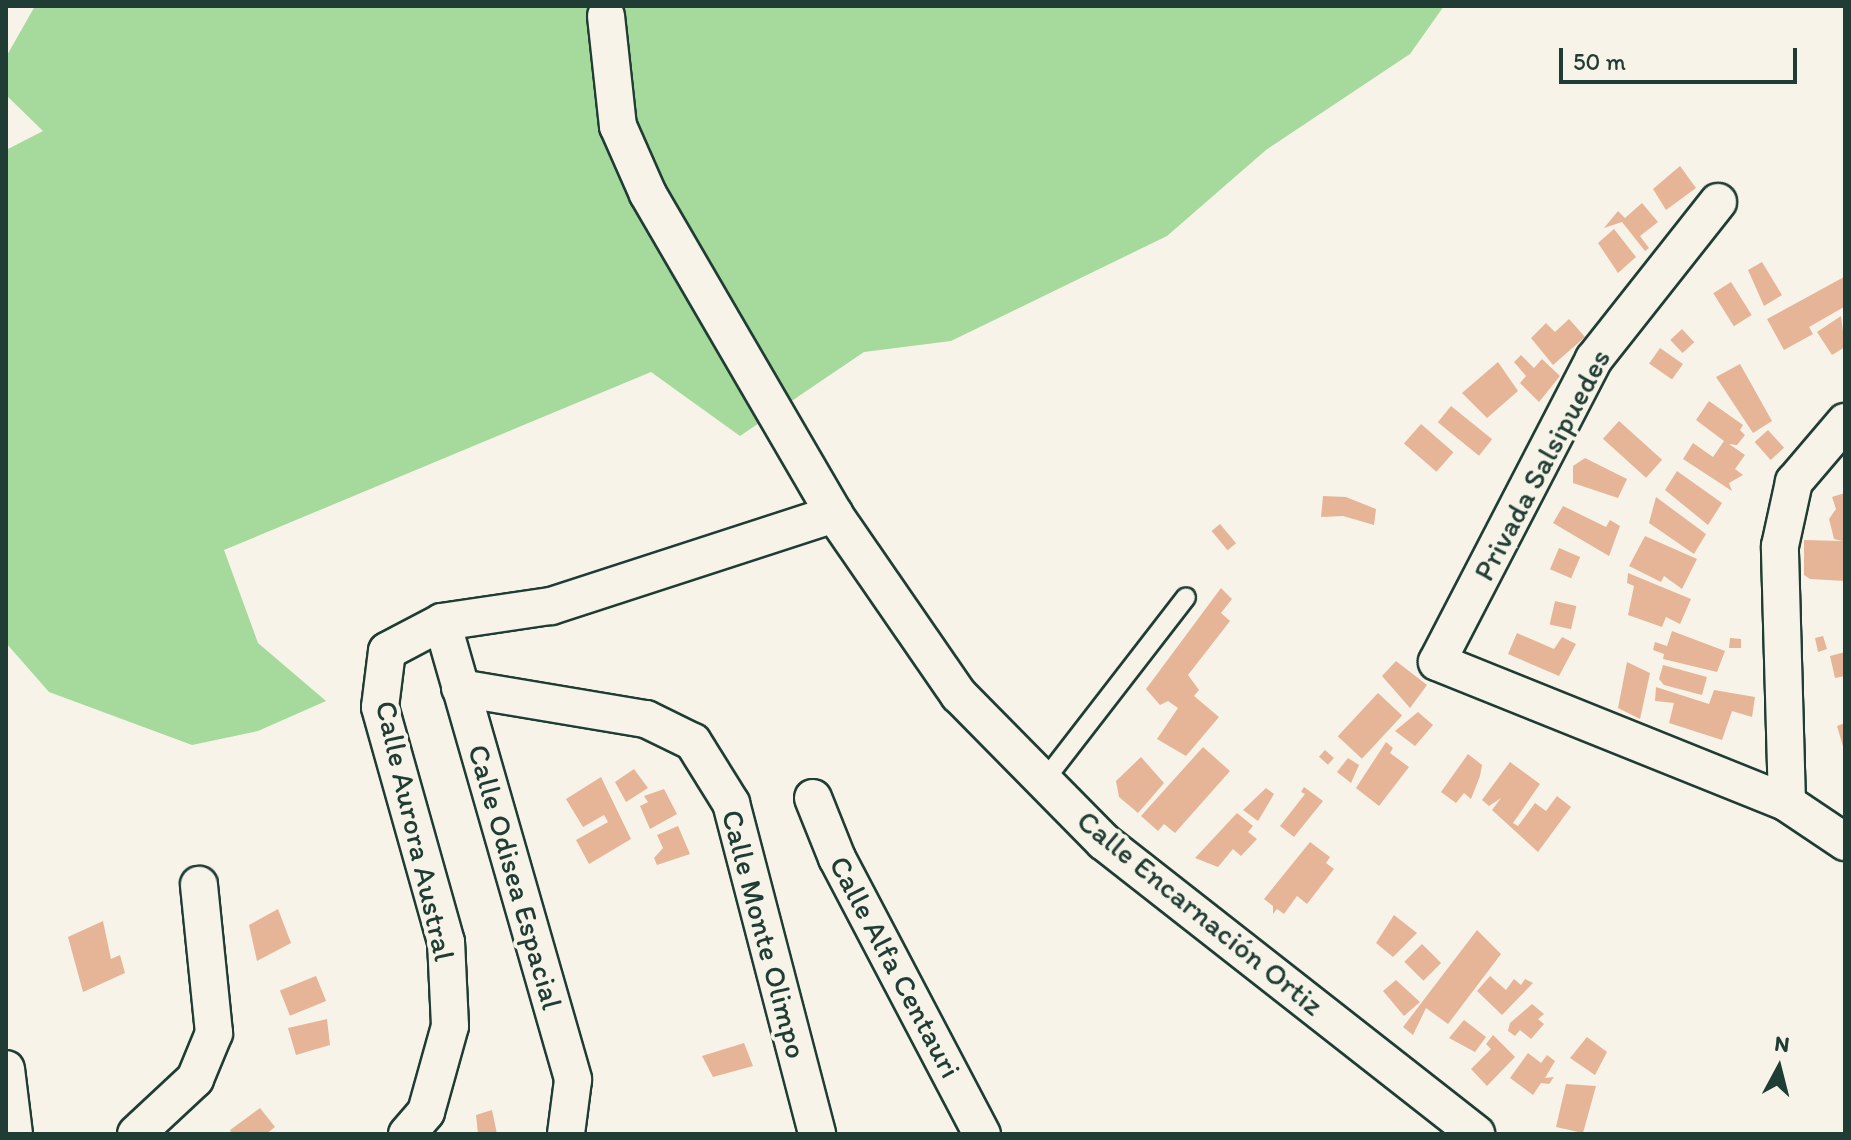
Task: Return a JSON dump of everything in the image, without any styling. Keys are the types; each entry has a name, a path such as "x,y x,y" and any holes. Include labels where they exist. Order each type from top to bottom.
{"street":[{"name":"Calle Encarnación Ortiz","path":"606,16 618,126 648,194 834,514 959,695 1104,842 1476,1134"},
{"name":"Privada Salsipuedes","path":"1718,202 1594,359 1437,662 1787,803"},
{"path":"1845,422 1794,482 1780,546 1787,803 1845,842"},
{"name":"Calle Aurora Austral","path":"407,1134 426,1112 450,1026 446,942 380,707 387,651 442,622 551,606 834,514"},
{"name":"Calle Odisea Espacial","path":"442,622 573,1080 566,1134"},
{"name":"Calle Monte Olimpo","path":"460,688 646,719 693,742 731,803 817,1134"},
{"name":"Calle Alfa Centauri","path":"813,798 837,858 982,1134"},
{"path":"136,1134 195,1079 214,1033 199,885"}],"lane":[{"path":"1044,781 1186,597"}],"green space":[{"path":"35,6 1444,6 1410,54 1266,150 1167,236 951,341 864,352 740,436 651,372 224,550 258,643 326,701 258,731 192,745 49,692 6,643 6,150 43,131 6,95 6,57"}],"building":[{"path":"1680,166 1696,188 1666,210 1653,189"},
{"path":"1642,203 1658,222 1640,236 1649,248 1645,251 1622,222 1604,228 1618,211 1625,218"},
{"path":"1614,229 1636,257 1618,273 1598,243"},
{"path":"1762,262 1782,295 1764,306 1748,270"},
{"path":"1844,277 1844,307 1809,327 1813,334 1784,350 1767,319"},
{"path":"1731,282 1752,315 1734,326 1713,293"},
{"path":"1841,316 1845,347 1832,355 1817,332"},
{"path":"1569,319 1585,337 1553,365 1531,338 1546,323 1555,332"},
{"path":"1682,329 1694,342 1683,353 1670,340"},
{"path":"1660,348 1683,364 1672,380 1649,364"},
{"path":"1521,355 1534,368 1542,359 1560,376 1539,402 1520,383 1526,376 1514,362"},
{"path":"1498,362 1518,391 1487,418 1462,393"},
{"path":"1740,364 1772,421 1753,433 1716,377"},
{"path":"1709,401 1743,425 1740,430 1745,435 1737,445 1729,444 1745,455 1735,469 1743,475 1729,483 1732,491 1683,459 1693,443 1713,457 1724,441 1696,420"},
{"path":"1451,406 1492,439 1479,456 1438,422"},
{"path":"1619,421 1662,460 1646,478 1603,439"},
{"path":"1421,424 1453,452 1436,472 1404,444"},
{"path":"1768,430 1784,448 1771,460 1755,442"},
{"path":"1585,458 1627,479 1618,498 1573,483 1573,466"},
{"path":"1677,471 1722,503 1708,525 1665,490"},
{"path":"1845,493 1845,581 1810,579 1804,575 1804,540 1842,541 1834,539 1829,519 1836,509 1832,497"},
{"path":"1323,496 1346,497 1376,509 1374,525 1343,516 1321,517"},
{"path":"1656,497 1706,534 1694,554 1649,523"},
{"path":"1563,506 1606,527 1610,520 1620,526 1609,556 1553,523"},
{"path":"1220,524 1236,543 1228,550 1212,531"},
{"path":"1645,536 1697,559 1682,589 1664,576 1661,582 1629,566"},
{"path":"1559,548 1580,557 1571,578 1550,569"},
{"path":"1628,573 1691,599 1680,624 1666,617 1662,627 1628,615 1634,586 1627,583"},
{"path":"1221,588 1232,599 1221,613 1230,621 1188,675 1199,690 1194,696 1219,717 1186,756 1157,739 1178,708 1168,701 1160,705 1146,689"},
{"path":"1555,601 1576,606 1571,629 1550,624"},
{"path":"1672,631 1725,651 1717,672 1663,659 1664,654 1653,650 1655,642 1667,646"},
{"path":"1517,633 1554,649 1562,637 1576,644 1559,676 1508,654"},
{"path":"1823,636 1827,649 1818,652 1815,638"},
{"path":"1730,638 1741,639 1741,648 1729,648"},
{"path":"1845,652 1845,676 1835,678 1830,656"},
{"path":"1396,661 1427,685 1410,708 1382,676"},
{"path":"1627,662 1650,673 1640,719 1618,708"},
{"path":"1663,665 1707,677 1702,695 1664,685 1659,679"},
{"path":"1656,687 1709,704 1714,690 1755,697 1752,717 1732,711 1722,740 1669,723 1674,703 1655,701"},
{"path":"1378,693 1402,716 1362,759 1338,736"},
{"path":"1418,712 1433,725 1415,746 1395,731"},
{"path":"1845,723 1845,750 1844,750 1837,726"},
{"path":"1386,742 1393,748 1390,753 1409,767 1379,806 1356,788"},
{"path":"1203,747 1230,771 1175,833 1164,824 1158,831 1141,816"},
{"path":"1325,750 1334,758 1328,765 1319,757"},
{"path":"1468,754 1482,765 1480,776 1471,799 1464,793 1456,803 1441,792"},
{"path":"1141,757 1164,783 1138,813 1119,797 1116,781"},
{"path":"1348,758 1359,765 1351,783 1337,772"},
{"path":"1510,762 1540,784 1513,823 1518,826 1535,803 1546,811 1557,796 1571,807 1538,852 1492,810 1501,798 1489,806 1482,800"},
{"path":"634,769 648,788 626,802 615,782"},
{"path":"601,777 631,839 589,864 576,840 608,822 604,815 583,827 566,799"},
{"path":"1304,787 1323,801 1294,837 1280,826 1305,794 1301,792"},
{"path":"1266,788 1274,794 1258,821 1243,810"},
{"path":"664,789 677,814 650,829 640,806 648,802 644,796"},
{"path":"1237,813 1253,826 1248,832 1257,839 1241,856 1233,849 1218,867 1195,858"},
{"path":"678,826 690,854 657,865 654,858 663,848 657,835"},
{"path":"1310,842 1330,857 1326,863 1334,869 1307,904 1297,896 1284,914 1277,909 1273,914 1273,906 1264,899"},
{"path":"278,909 291,943 257,961 249,925"},
{"path":"1394,915 1417,933 1393,957 1376,943"},
{"path":"103,921 111,959 120,955 125,973 83,992 68,937"},
{"path":"1477,930 1501,954 1448,1024 1426,1008 1413,1035 1403,1027"},
{"path":"1422,944 1441,963 1423,981 1404,962"},
{"path":"316,976 326,1001 290,1016 280,991"},
{"path":"1490,976 1506,990 1514,979 1521,985 1525,979 1533,983 1502,1015 1477,991"},
{"path":"1396,980 1420,1002 1404,1016 1383,991"},
{"path":"1532,1004 1544,1014 1538,1019 1544,1024 1531,1039 1520,1030 1515,1036 1508,1031 1510,1023"},
{"path":"327,1019 330,1045 296,1055 288,1028"},
{"path":"1464,1020 1486,1037 1475,1052 1449,1038"},
{"path":"1493,1035 1515,1057 1487,1086 1471,1069 1491,1049 1486,1044"},
{"path":"1587,1037 1607,1052 1595,1075 1570,1058"},
{"path":"744,1043 753,1066 713,1077 702,1056"},
{"path":"1528,1053 1541,1063 1547,1055 1555,1061 1545,1078 1554,1077 1549,1084 1541,1083 1533,1095 1510,1078"},
{"path":"1566,1084 1596,1086 1583,1133 1556,1127"},
{"path":"260,1108 275,1127 266,1134 232,1134 230,1130"},
{"path":"492,1110 497,1134 478,1134 476,1115"}]}
